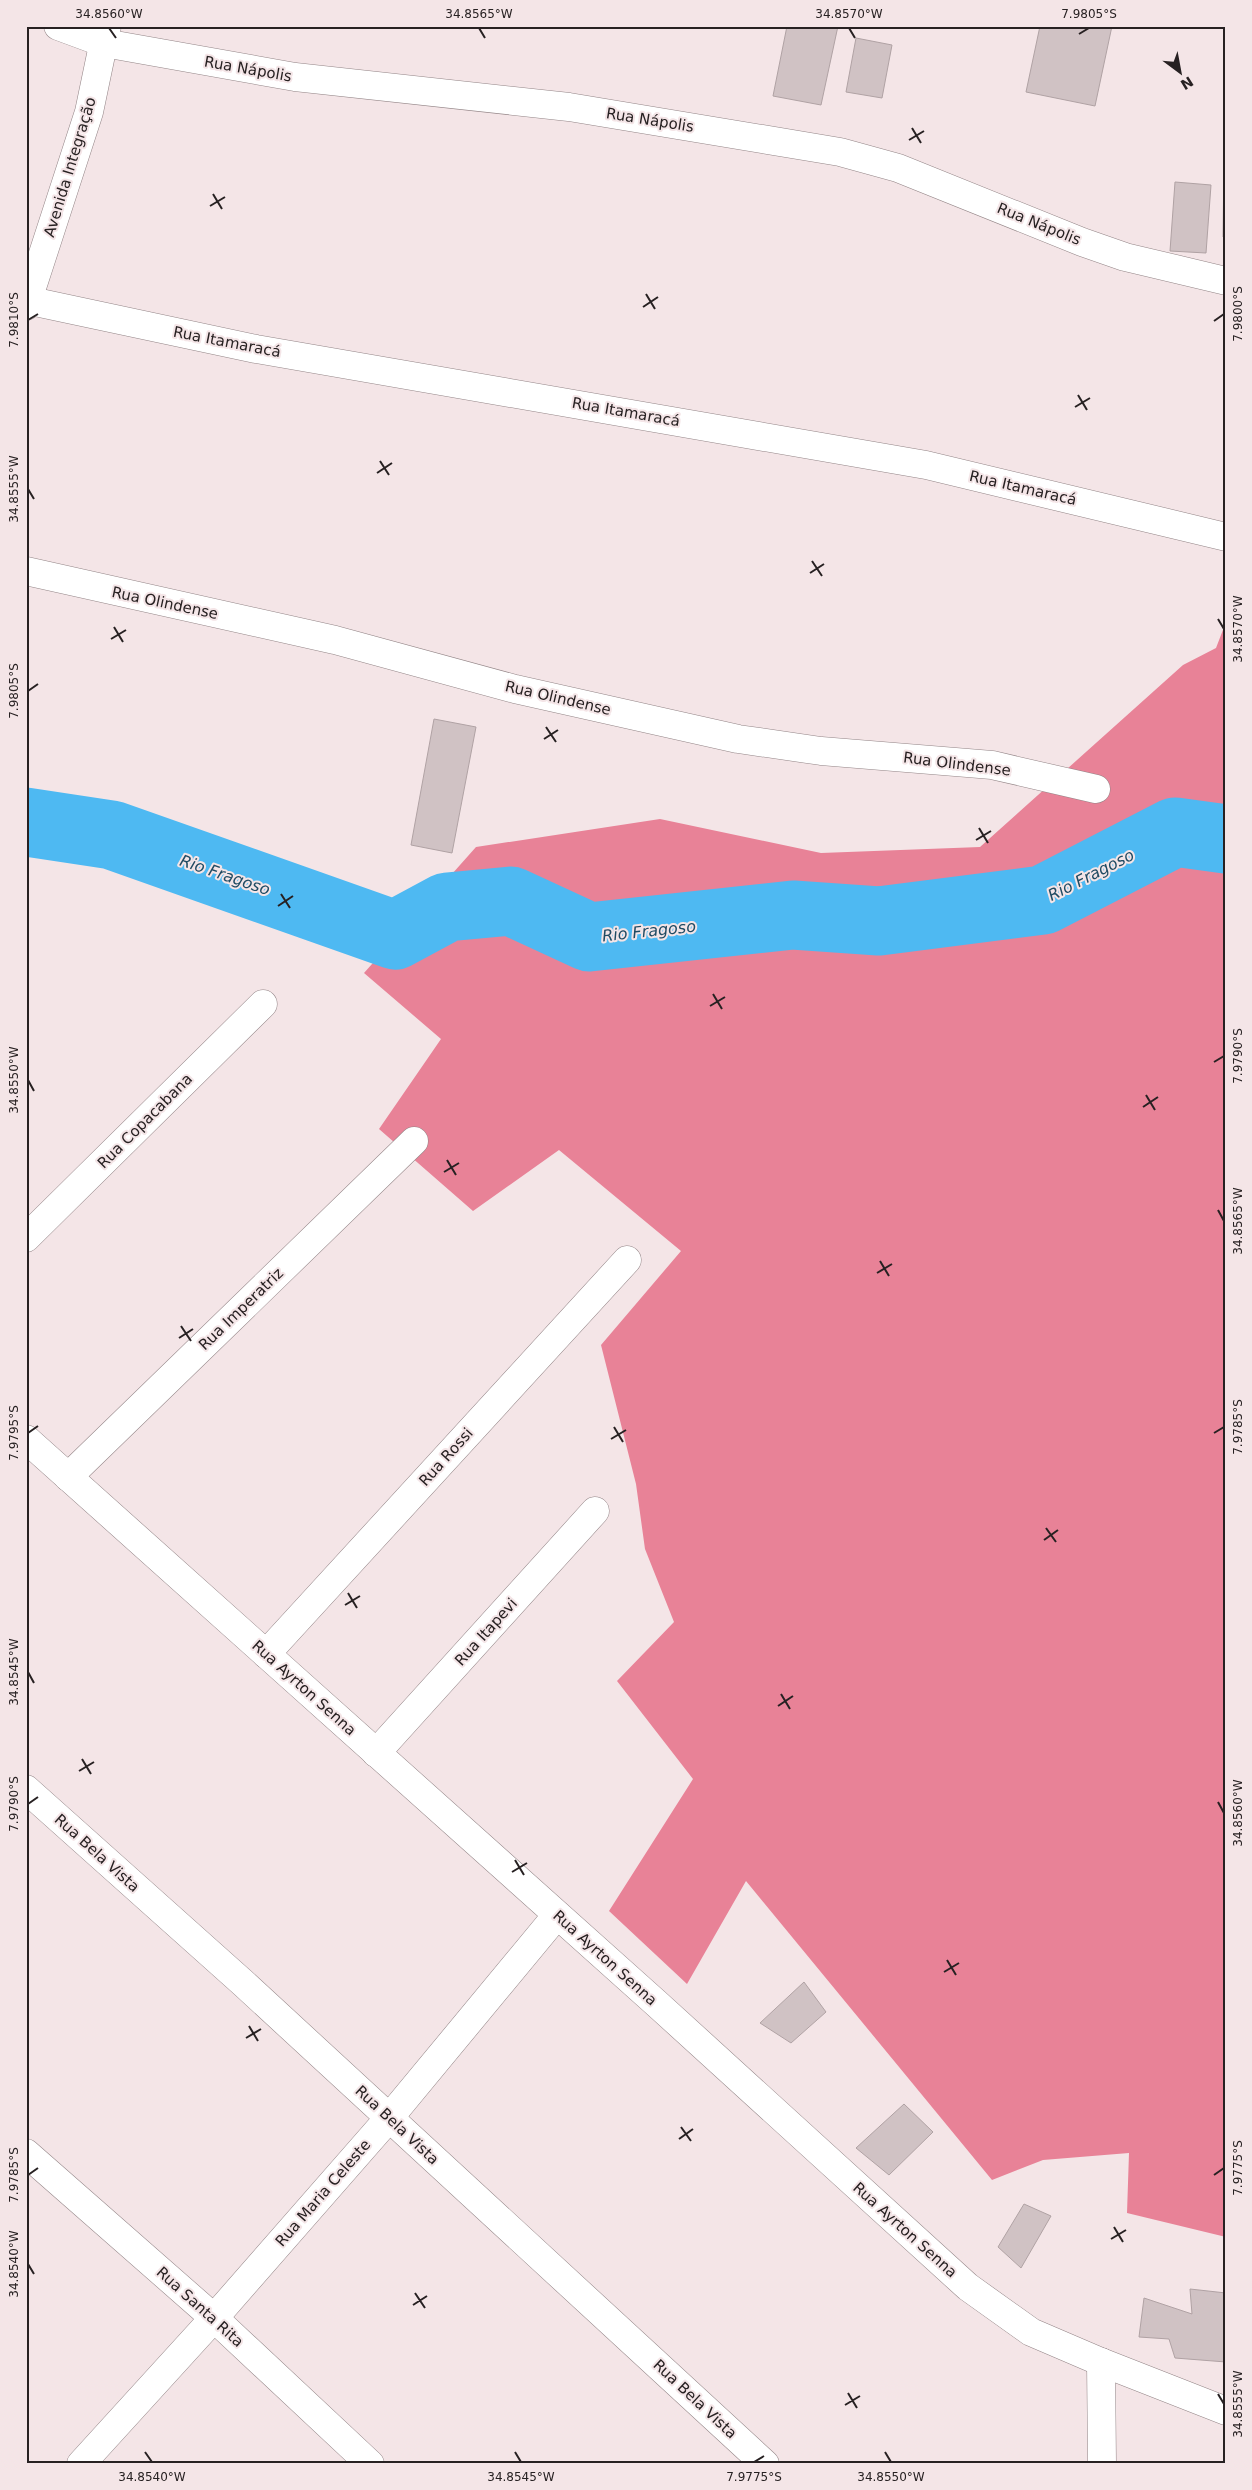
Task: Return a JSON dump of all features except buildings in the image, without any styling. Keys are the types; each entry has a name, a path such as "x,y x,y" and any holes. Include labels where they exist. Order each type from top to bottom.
{"street":[{"name":"Rua Nápolis","path":"58,26 294,77 569,106 840,152 898,168 1082,242 1125,257 1226,282"},
{"name":"Avenida Integração","path":"27,302 89,112 106,35"},
{"name":"Rua Itamaracá","path":"27,302 256,349 926,465 1224,536"},
{"name":"Rua Olindense","path":"26,572 335,640 515,689 738,739 821,751 992,765 1096,790"},
{"name":"Rua Copacabana","path":"26,1238 263,1004"},
{"name":"Rua Imperatriz","path":"68,1477 414,1141"},
{"name":"Rua Rossi","path":"266,1654 626,1260"},
{"name":"Rua Ayrton Senna","path":"26,1440 557,1915 968,2287 1032,2332 1226,2412"},
{"name":"Rua Itapevi","path":"376,1753 596,1511"},
{"name":"Rua Bela Vista","path":"26,1789 242,1982 765,2464"},
{"name":"Rua Maria Celeste","path":"81,2464 214,2318 389,2118 557,1915"},
{"name":"Rua Santa Rita","path":"26,2153 214,2318 370,2464"},
{"path":"1101,2362 1102,2464"}],"shaded area":[{"path":"1226,622 1226,2237 1127,2213 1129,2153 1043,2160 992,2180 746,1881 687,1984 609,1911 693,1779 617,1681 674,1622 645,1549 636,1484 601,1345 681,1251 559,1150 473,1211 379,1129 441,1039 364,973 476,847 660,819 821,853 980,847 1183,665 1216,648"}],"waterway":[{"name":"Rio Fragoso","path":"26,822 112,835 395,935 447,907 511,901 589,937 793,915 879,921 1043,900 1175,832 1226,839"}]}
